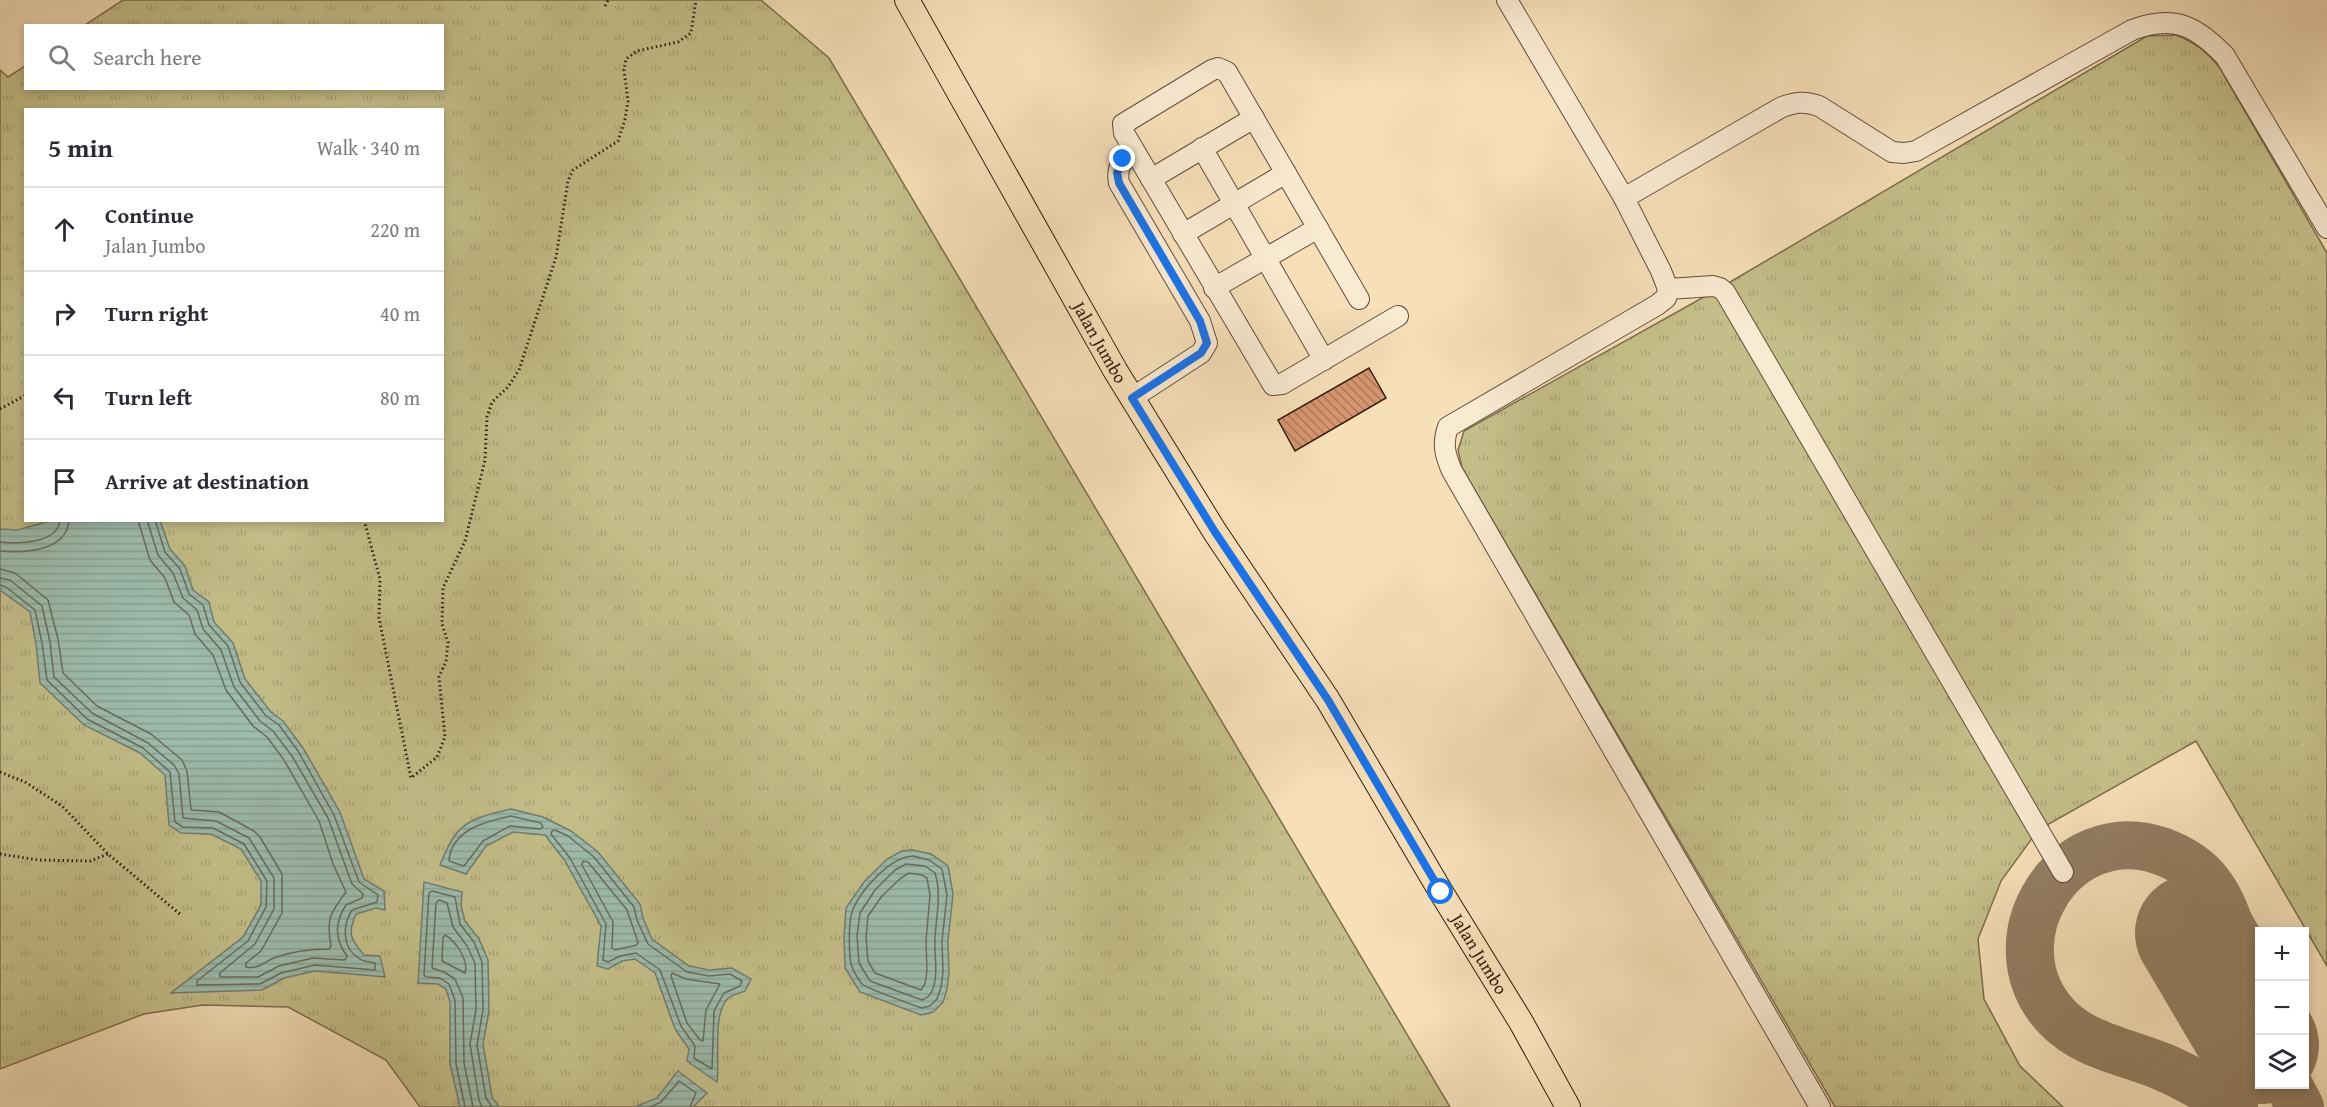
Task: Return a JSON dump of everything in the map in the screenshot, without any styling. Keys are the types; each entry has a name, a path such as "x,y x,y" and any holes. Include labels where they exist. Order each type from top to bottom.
{"main road":[{"name":"Jalan Jumbo","path":"907,0 1132,398 1215,532 1328,700 1521,1022 1568,1107"}],"lane":[{"path":"1507,0 1624,198 1668,289 1666,298 1657,305 1448,427 1444,439 1445,454 1452,471 1820,1107"},
{"path":"1624,198 1782,107 1797,102 1808,102 1819,106 1892,152 1916,152 2132,30 2150,23 2166,22 2186,27 2206,36 2226,56 2327,228"},
{"path":"1359,299 1227,72 1218,68 1212,70 1125,121 1124,133 1134,152 1273,385 1282,384 1398,316"},
{"path":"1151,179 1254,118"},
{"path":"1202,148 1324,360"},
{"path":"1132,398 1201,353 1207,343 1200,321 1119,183 1117,173 1120,164 1123,159 1134,152"},
{"path":"1182,234 1286,173"},
{"path":"1214,288 1318,228"},
{"path":"1668,289 1713,286 1725,292 2063,872"}],"path":[{"path":"605,6 608,0"},
{"path":"365,522 380,579 379,618 411,778 437,757 445,737 439,677 446,661 448,642 442,624 443,588 465,542 485,460 487,417 492,402 508,387 519,370 556,257 568,181 573,170 618,141 628,101 624,70 626,59 637,51 678,42 691,33 696,0"},
{"path":"0,409 24,395"},
{"path":"0,772 25,782 62,806 108,854 181,915"},
{"path":"0,854 38,860 90,861 108,854"}],"green space":[{"path":"123,0 761,0 829,58 1450,1107 420,1107 386,1060 288,1007 203,1005 144,1014 0,1069 0,70 8,77 24,67 24,90 444,90 444,24 87,24"},
{"path":"2176,35 2201,48 2220,68 2327,253 2327,966 2309,935 2309,927 2304,927 2196,741 2038,830 2001,881 1978,939 1984,999 2020,1066 2063,1107 1835,1107 1462,468 1458,450 1464,431 1720,288 2147,36"}],"water":[{"path":"46,522 160,522 170,549 185,566 193,590 209,602 214,622 233,643 245,679 271,712 283,721 303,748 340,812 364,879 384,891 385,910 376,908 356,914 351,931 353,940 364,955 380,956 385,977 315,971 284,978 262,990 171,993 243,937 261,905 261,881 241,849 211,834 181,833 169,825 165,775 140,753 84,725 40,683 30,612 0,590 0,529 17,530"},
{"path":"511,809 543,817 571,831 598,852 640,904 652,939 689,966 709,970 732,968 751,979 745,991 728,998 723,1005 718,1026 717,1082 687,1061 689,1049 675,1029 655,973 635,959 622,961 608,969 597,966 601,926 565,861 545,835 513,832 486,846 466,874 440,865 452,840 466,825 484,816"},
{"path":"913,850 931,854 948,866 953,894 948,941 947,989 943,1002 933,1012 921,1015 860,992 845,968 846,908 864,882 887,859 902,851"},
{"path":"424,882 462,892 461,906 465,921 479,939 488,960 489,1011 483,1044 492,1097 499,1107 460,1107 450,1064 450,1002 446,989 438,984 418,983"},
{"path":"678,1071 707,1093 693,1107 635,1107 657,1098"}],"building":[{"path":"1369,368 1386,398 1295,451 1278,420"}],"taxiway":[{"path":"2234,1107 2172,1071 2093,1042 2068,1027 2057,1017 2037,987 2030,955 2033,923 2046,894 2067,869 2094,852 2126,845 2161,851 2181,860 2204,878 2221,903 2255,1010"},
{"path":"2291,1089 2300,1107"}],"runway":[{"path":"2194,933 2255,1037"}],"route":[{"path":"1123,159 1117,173 1119,183 1200,321 1207,343 1201,353 1132,398 1215,532 1328,700 1441,892"}]}
